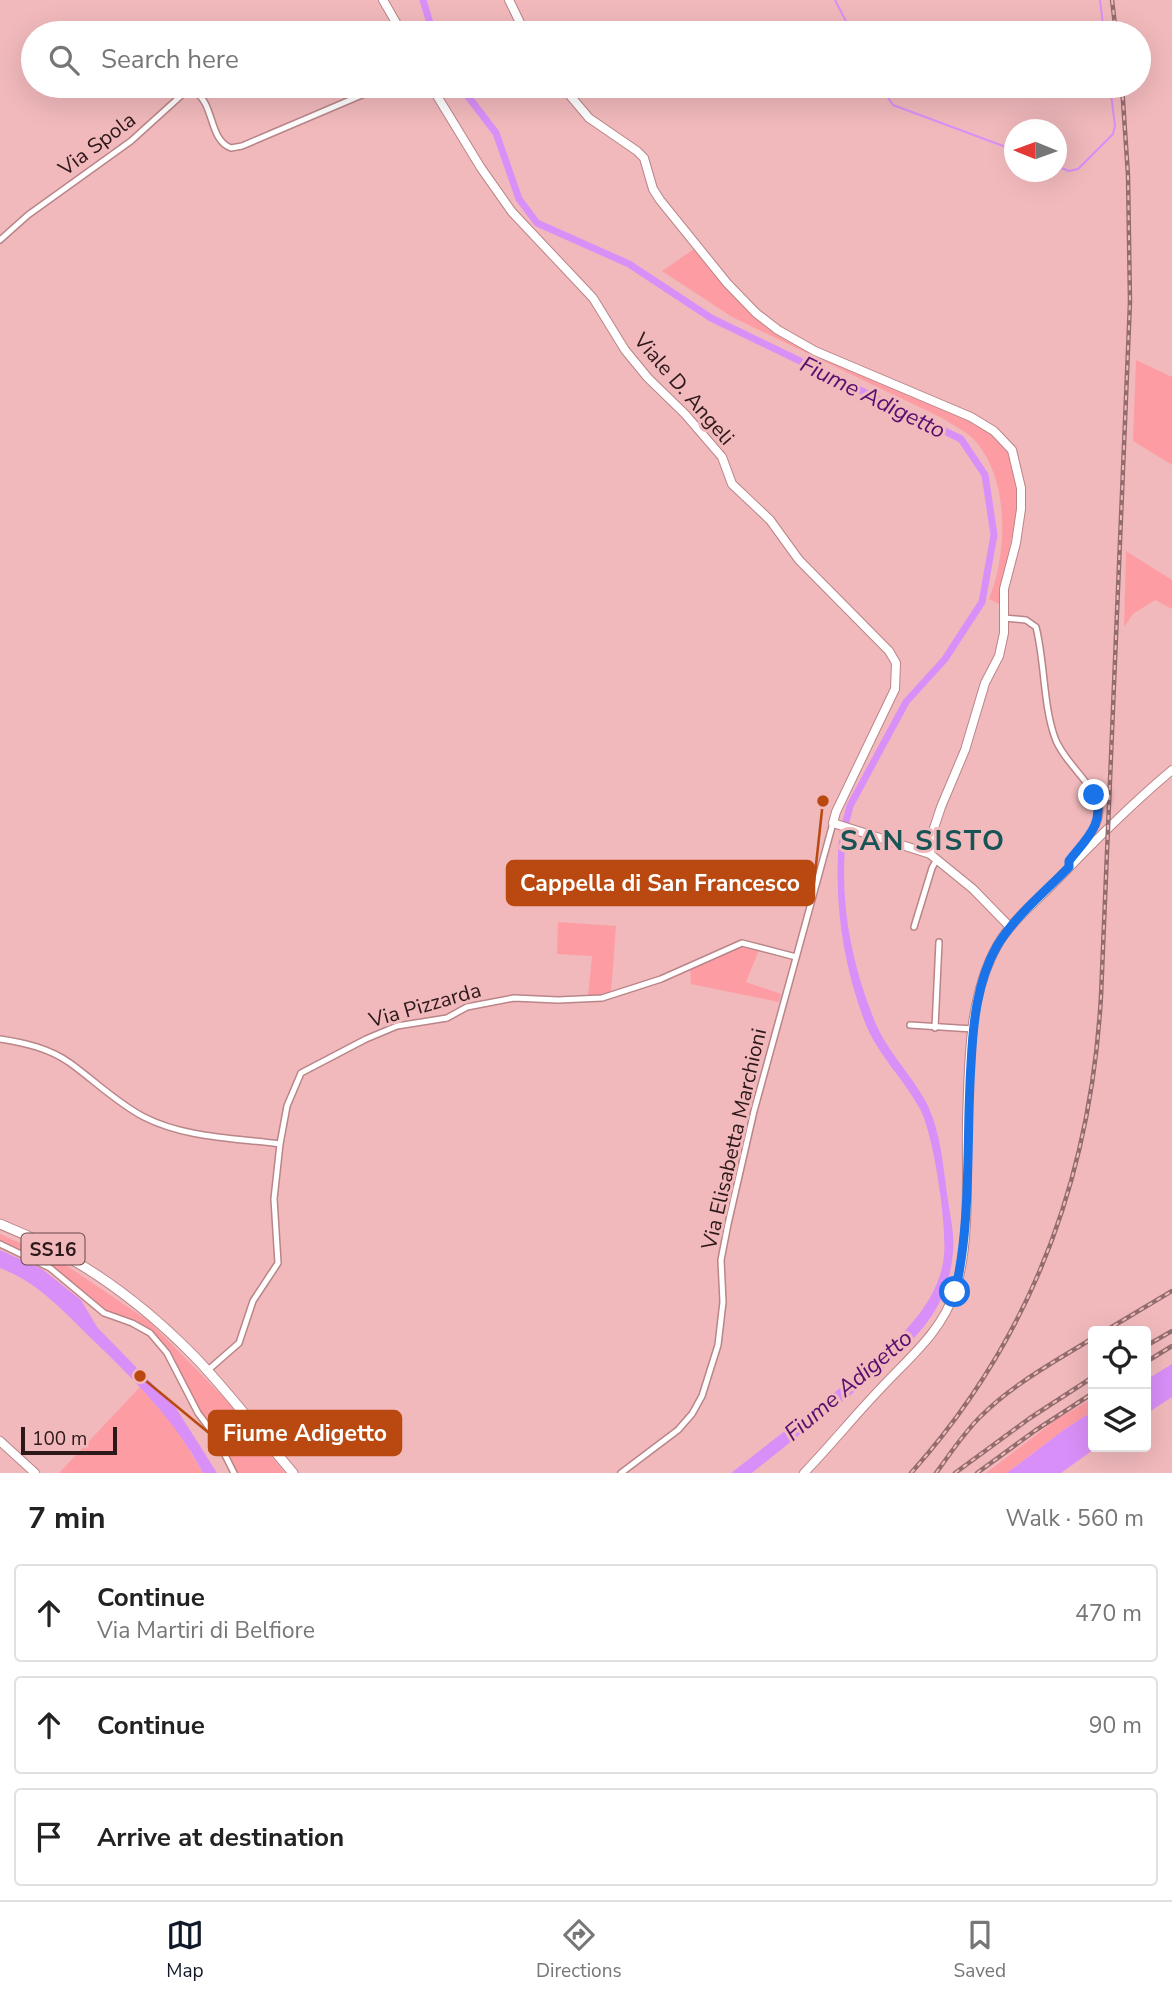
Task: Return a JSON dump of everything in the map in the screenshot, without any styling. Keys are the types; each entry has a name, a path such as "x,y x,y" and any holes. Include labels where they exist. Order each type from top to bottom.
{"main road":[{"name":"SS16","path":"0,1224 54,1250 122,1292 163,1326 207,1371 293,1473"}],"street":[{"path":"383,0 395,21"},
{"path":"509,0 519,21"},
{"name":"Via Spola","path":"0,240 28,215 131,141 178,98"},
{"name":"Via Spola","path":"202,98 221,141 231,148 242,146 355,98"},
{"name":"Viale D. Angeli","path":"439,98 481,168 512,212 593,298 625,350 722,457 732,484 770,520 799,560 889,651 896,663 895,689 836,812 836,823"},
{"path":"572,98 589,118 644,158 653,189 660,200 727,283 756,313 778,330 815,351 971,417 994,431 1012,450 1021,488 1021,509 1016,543 1004,589 1004,618 999,656 985,684 965,750 933,831 932,868 914,927"},
{"path":"1004,618 1026,620 1035,627 1055,738 1100,806 1096,826 1069,861 1069,867"},
{"path":"804,1473 882,1386 919,1350 937,1327 955,1292 963,1258 967,1113 973,1029 985,975 996,947 1010,927 1069,867 1172,770"},
{"path":"836,823 934,857 972,889 1010,927"},
{"name":"Via Elisabetta Marchioni","path":"621,1473 678,1430 692,1414 702,1396 718,1345 723,1302 721,1260 754,1111 836,823"},
{"path":"935,1028 939,942"},
{"name":"Via Pizzarda","path":"207,1371 239,1343 253,1301 278,1263 274,1199 280,1144 286,1106 301,1073 397,1026 447,1018 467,1006 514,998 602,998 661,979 742,943 796,957"},
{"path":"910,1025 973,1029"},
{"path":"0,1039 28,1043 51,1052 69,1062 141,1116 167,1128 280,1144"},
{"path":"0,1244 50,1268 104,1313 132,1323 150,1334 167,1353 198,1413 216,1437 234,1473"},
{"path":"0,1441 35,1473"}],"shaded area":[{"path":"694,249 720,281 767,319 806,344 964,415 990,431 1009,449 1018,468 1017,511 1004,573 1001,605 989,599 1002,541 1000,498 988,459 977,443 942,418 732,317 662,271"},
{"path":"1136,360 1172,377 1172,465 1133,441"},
{"path":"1126,551 1172,580 1172,609 1155,600 1133,614 1124,627"},
{"path":"558,922 616,926 611,994 588,997 592,956 557,954"},
{"path":"742,946 759,950 746,982 781,994 779,1002 691,984 690,965 727,948 732,952"},
{"path":"0,1234 60,1261 150,1322 227,1401 285,1473 237,1473 210,1425 199,1413 169,1352 152,1333 105,1312 52,1266 0,1243"},
{"path":"140,1387 176,1428 203,1473 59,1473"},
{"path":"1088,1401 1088,1414 1007,1473 986,1473 1056,1420"}],"water":[{"path":"840,828 847,830 845,903 859,975 880,1033 926,1102 935,1125 952,1226 952,1261 938,1305 918,1334 895,1358 752,1473 731,1473 865,1369 888,1348 920,1313 936,1285 943,1263 941,1203 935,1159 925,1122 920,1109 869,1032 856,997 844,949 838,901"},
{"path":"0,1250 42,1269 81,1300 97,1327 176,1408 217,1473 203,1473 154,1402 61,1309 27,1281 0,1268"},
{"path":"1172,1364 1172,1397 1151,1411 1151,1389 1151,1377"},
{"path":"1088,1414 1090,1452 1061,1473 1007,1473"}],"waterway":[{"name":"Fiume Adigetto","path":"423,0 429,21"},
{"path":"835,0 846,21"},
{"path":"1100,0 1103,21"},
{"name":"Fiume Adigetto","path":"469,98 496,133 519,199 537,223 629,264 711,318 961,439 985,475 994,535 982,602 945,659 906,702 850,806 844,829"},
{"path":"888,98 893,105 1004,146"},
{"path":"1067,170 1078,169 1113,134 1115,126 1112,98"}],"railway":[{"path":"1112,0 1115,21"},
{"path":"911,1473 953,1421 990,1367 1022,1310 1048,1251 1068,1190 1084,1127 1095,1062 1101,996 1130,302 1128,175 1123,98"},
{"path":"1113,1326 1172,1291"},
{"path":"1151,1343 1172,1331"},
{"path":"936,1473 968,1430 993,1405 1034,1374 1088,1341"},
{"path":"1151,1359 1172,1346"},
{"path":"955,1473 1030,1418 1088,1380"},
{"path":"977,1473 1088,1396"}],"place":[{"name":"Cappella di San Francesco","path":"823,801"},
{"name":"Fiume Adigetto","path":"140,1376"}],"district":[{"name":"SAN SISTO","path":"923,840"}],"route":[{"path":"955,1292 963,1258 968,1101 973,1023 978,998 996,947 1010,927 1069,867 1069,861 1096,826 1100,806 1094,795"}]}
